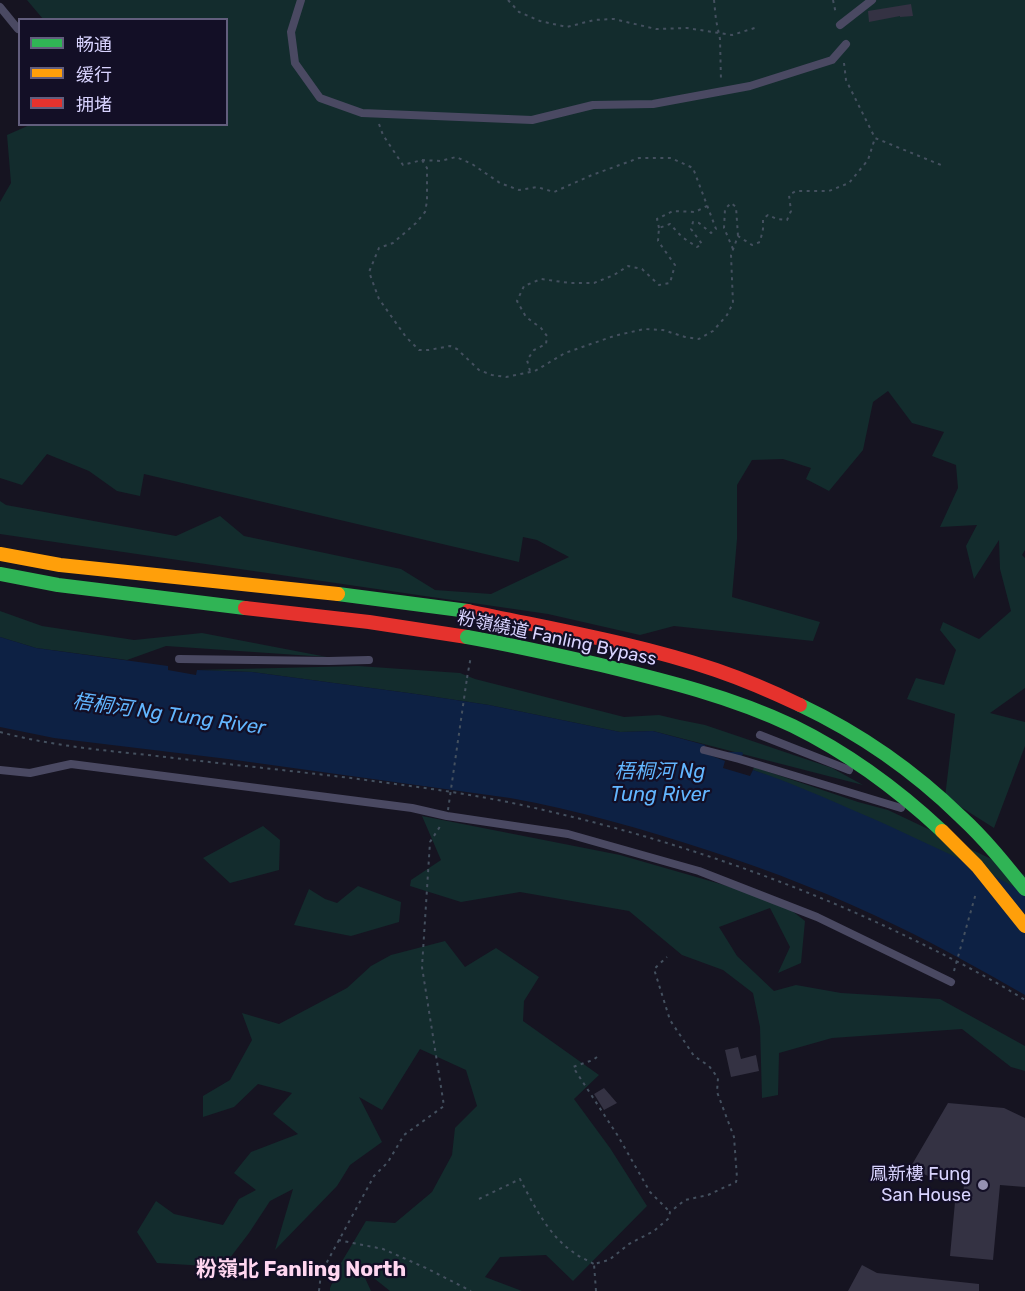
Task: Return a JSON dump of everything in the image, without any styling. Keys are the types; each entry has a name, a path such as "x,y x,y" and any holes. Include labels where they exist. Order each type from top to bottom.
{"main road":[{"name":"粉嶺繞道 Fanling Bypass","path":"0,554 60,565 371,597 468,611 616,644 715,670 811,710 901,765 963,819 1004,862 1025,889"},
{"name":"粉嶺繞道 Fanling Bypass","path":"0,574 57,585 369,622 501,643 667,680 704,691 796,728 887,783 962,849 988,877 1025,926"}],"lane":[{"path":"301,0 291,32 295,63 320,98 362,113 532,120 593,105 653,104 750,86 832,60 846,44"},
{"path":"840,25 872,0"},
{"path":"0,7 18,29"},
{"path":"179,659 369,660"},
{"path":"760,735 857,774"},
{"path":"704,750 901,808 961,837"},
{"path":"0,770 30,773 71,764 412,808 568,834 699,871 817,916 951,982"},
{"path":"865,779 880,790"},
{"path":"887,796 901,808"},
{"path":"979,846 1016,864"}],"path":[{"path":"508,0 519,12 540,21 567,27 594,20 614,19 656,29 687,28 732,35 758,27"},
{"path":"714,0 720,39 721,91"},
{"path":"832,0 840,25"},
{"path":"846,44 843,60 846,80 875,138 941,165"},
{"path":"375,113 382,135 403,165 422,160 440,161 456,157 500,183 519,190 537,187 554,192 639,158 671,158 693,168 716,229 711,234 699,223 693,222 691,229 702,244 697,247 670,225 659,228"},
{"path":"738,236 752,245 760,242 763,219 768,215 787,220 791,211 789,195 796,191 829,191 849,183 868,160 875,138"},
{"path":"422,160 427,168 425,212 393,243 379,248 369,272 379,299 418,350 450,346 457,349 479,369 492,375 506,377 535,371 565,353 614,336 644,329 663,330 699,339 713,331 727,315 733,303 731,255 738,236 736,207 731,203 724,209 724,228 733,249"},
{"path":"531,372 527,360 534,350 546,344 547,336 541,328 526,317 517,301 524,286 541,279 570,283 594,283 628,266 642,269 659,285 670,283 675,265 658,241 657,219 673,212 695,212 707,206"},
{"path":"319,1291 321,1273 374,1176 388,1162 404,1135 444,1106 422,967 430,842 447,813 468,672"},
{"path":"954,971 978,887"},
{"path":"479,1199 520,1179 537,1211 557,1238 571,1251 594,1264 609,1260 628,1244 654,1231 669,1218 670,1212 685,1200 708,1195 736,1182 734,1137 717,1092 718,1078 709,1066 694,1056 670,1020 654,969 667,957"},
{"path":"597,1057 573,1067 618,1136 650,1192 670,1212"},
{"path":"338,1240 383,1249 471,1291"},
{"path":"594,1264 596,1291"}],"green space":[{"path":"27,0 1025,0 1025,550 1022,555 1025,558 1025,688 990,713 1025,722 1025,746 994,828 945,797 955,714 907,699 916,678 944,685 956,650 940,630 943,622 979,639 1011,611 1000,569 999,540 974,579 966,546 977,525 940,527 958,488 956,465 932,456 944,432 912,423 888,391 873,402 863,450 829,491 806,479 811,468 783,459 752,460 737,485 737,539 732,597 820,622 813,641 674,626 640,635 548,614 0,534 0,501 6,505 176,536 220,516 244,536 401,569 435,590 491,594 569,557 537,540 523,537 519,562 144,474 140,496 117,491 89,471 47,454 22,485 0,478 0,202 11,183 7,135 27,126 228,126 228,18 42,18"},
{"path":"0,611 42,626 134,640 202,633 327,657 166,646 127,660 36,648 0,637"},
{"path":"358,666 460,673 475,679 624,717 659,715 705,725 832,768 863,785 653,731 620,732 489,705 416,694 252,672 197,670"},
{"path":"754,767 888,810 1025,875 1025,893 804,790 753,770"},
{"path":"422,816 620,855 782,903 805,921 801,963 778,973 790,947 770,908 719,927 737,956 774,991 796,985 841,993 940,999 1025,1046 1025,1071 1011,1067 962,1029 832,1038 779,1053 778,1095 762,1098 760,1027 753,993 723,970 682,955 629,911 520,892 461,902 410,886 411,880 441,860"},
{"path":"263,826 280,840 279,870 230,883 203,858"},
{"path":"358,886 401,902 399,922 351,936 294,925 309,889 337,903"},
{"path":"445,941 465,967 496,948 539,977 524,1001 523,1021 599,1075 574,1099 610,1148 647,1206 573,1281 546,1255 500,1257 485,1277 522,1291 390,1291 360,1267 371,1291 330,1291 341,1263 366,1221 395,1223 432,1192 452,1155 455,1128 477,1106 466,1070 420,1049 382,1110 359,1097 382,1142 350,1165 337,1186 275,1250 293,1189 270,1201 223,1267 157,1263 137,1232 156,1201 174,1214 223,1225 239,1199 256,1190 234,1173 251,1152 298,1134 273,1114 292,1093 258,1084 234,1107 203,1117 203,1096 230,1080 252,1040 242,1013 279,1024 347,988 371,966 391,955"}],"water":[{"name":"梧桐河 Ng Tung River","path":"0,637 36,648 168,666 168,670 196,675 197,670 252,672 416,694 489,705 620,732 653,731 705,745 704,753 725,761 723,768 750,776 753,770 803,789 885,824 991,874 1025,893 1025,995 930,942 827,894 731,858 610,821 510,798 228,759 54,738 0,727"}],"building":[{"path":"911,4 913,16 869,22 868,11"},
{"path":"738,1047 741,1059 756,1055 759,1071 731,1077 725,1050"},
{"path":"604,1088 617,1103 604,1110 594,1094"},
{"path":"948,1103 1004,1108 1025,1118 1025,1187 1000,1185 993,1260 950,1256 955,1202 963,1202 964,1182 935,1179 910,1168"},
{"path":"862,1265 877,1273 979,1284 979,1291 848,1291"}],"waterway":[{"path":"730,754 741,754"}],"traffic: fast":[{"path":"0,574 58,585 245,608"},
{"path":"338,594 468,611"},
{"path":"467,637 650,677 747,706 793,726 852,760 890,786 942,831"},
{"path":"800,705 865,741 925,784 978,834 1025,889"}],"traffic: slow":[{"path":"0,554 60,565 338,594"},
{"path":"942,831 977,866 1025,926"}],"traffic: jam":[{"path":"245,608 369,622 467,637"},
{"path":"468,611 593,637 686,660 738,678 800,705"}],"place":[{"name":"鳳新樓 Fung San House","path":"983,1185"}],"district":[{"name":"粉嶺北 Fanling North","path":"301,1270"}]}
